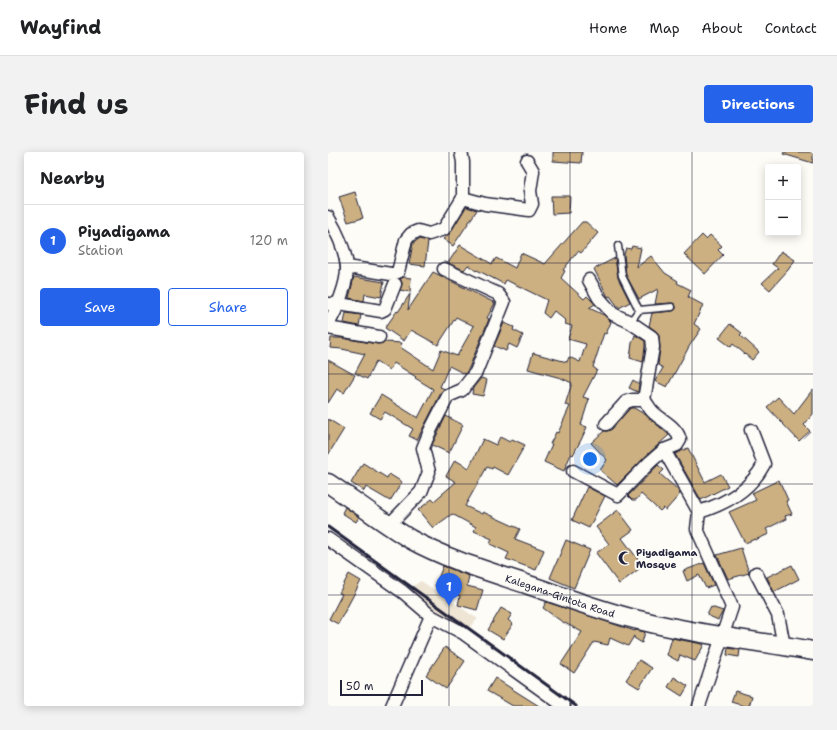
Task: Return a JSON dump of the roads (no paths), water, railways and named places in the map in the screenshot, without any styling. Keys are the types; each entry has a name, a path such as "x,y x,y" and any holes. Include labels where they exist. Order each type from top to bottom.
{"main road":[{"name":"Kalegana-Gintota Road","path":"328,483 411,539 454,559 582,604 645,622 813,651"}],"street":[{"path":"347,267 391,274 398,272 406,240 412,234 418,231 430,234 444,229 463,198 463,162 461,152"},
{"path":"463,198 485,204 529,210 532,204 530,191 533,171 527,161"},
{"path":"328,217 341,241 347,267 344,286 333,304 328,327 378,337"},
{"path":"389,525 421,492 429,472 423,448 430,431 448,396 462,390 476,372 504,302 498,294 444,269"},
{"path":"573,472 618,495 650,462 664,450 677,445 680,440 679,435 652,411 644,400 652,347 652,337 630,322 613,314 599,298 589,280"},
{"path":"333,304 381,311 384,309 395,284"},
{"path":"606,424 626,402 632,400 644,400"},
{"path":"699,512 715,507 734,497 759,474 764,464 751,430"},
{"path":"664,450 699,512 697,529 732,607 699,706"},
{"path":"328,539 403,592 431,616 463,633 564,706"},
{"path":"756,573 778,615 784,646"},
{"path":"392,706 431,616"}],"lane":[{"path":"618,246 622,276 639,310"},
{"path":"630,322 639,310 672,307"}],"railway":[{"path":"328,527 576,706"}],"place":[{"name":"Piyadigama Mosque","path":"625,558"},
{"name":"Piyadigama","path":"449,606"}]}
